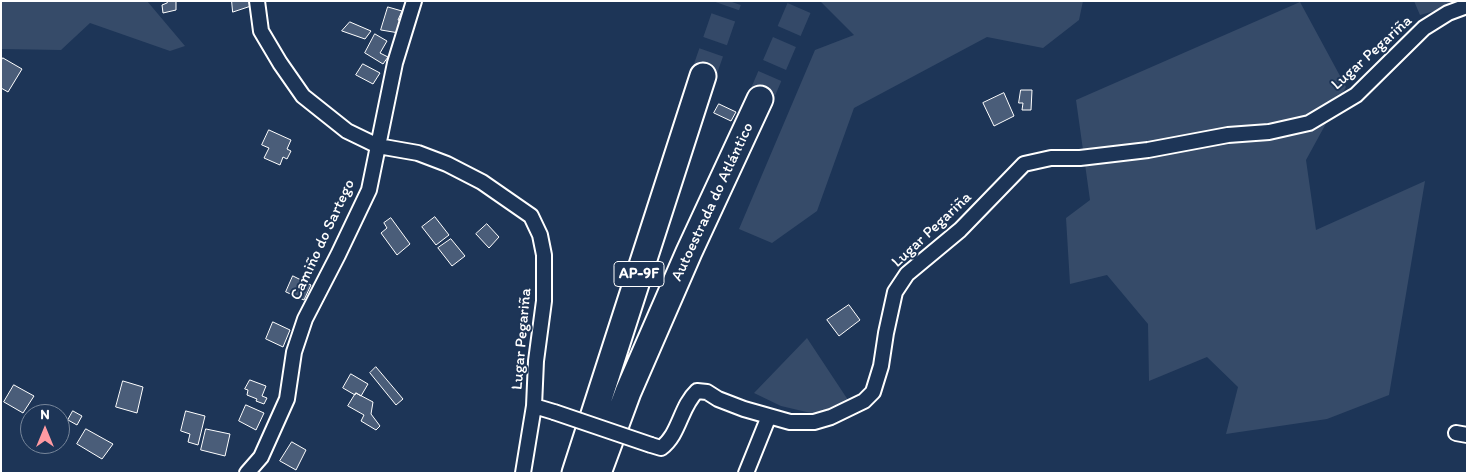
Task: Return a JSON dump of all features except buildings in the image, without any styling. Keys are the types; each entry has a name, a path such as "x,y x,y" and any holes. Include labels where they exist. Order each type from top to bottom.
{"highway":[{"name":"AP-9F","path":"575,473 703,76"},
{"name":"Autoestrada do Atlántico","path":"598,473 628,392 681,270 760,99"}],"street":[{"path":"257,1 260,31 303,96 347,131 378,146"},
{"name":"Camiño do Sartego","path":"247,473 260,457 286,399 294,352 305,319 369,190 395,63 414,1"},
{"name":"Lugar Pegariña","path":"378,146 418,153 447,164 482,182 531,216 540,235 544,256 544,301 536,361 534,406 661,448 673,436 690,397 696,392 707,392 718,399 790,422 814,422 832,417 864,401 873,392 881,366 895,292 907,274 960,230 1024,164 1051,158 1080,158 1148,150 1228,136 1269,132 1309,123 1356,95 1424,28 1448,13 1467,6"},
{"path":"523,473 534,406"},
{"path":"746,473 769,416"}],"shaded area":[{"path":"1,1 147,1 185,46 170,51 90,23 61,50 1,49"},
{"path":"820,1 1083,1 1079,20 1043,48 987,37 854,108 817,211 772,243 739,229 815,50 854,35"},
{"path":"1414,1 1467,1 1467,2 1420,15"},
{"path":"1300,2 1346,87 1306,160 1316,230 1425,181 1389,395 1327,419 1226,434 1238,387 1207,357 1149,381 1148,324 1107,275 1070,284 1066,218 1090,200 1076,100"},
{"path":"807,338 848,400 815,414 781,406 754,393"}],"tunnel":[{"path":"703,76 729,1"},
{"path":"760,99 802,1"}]}
